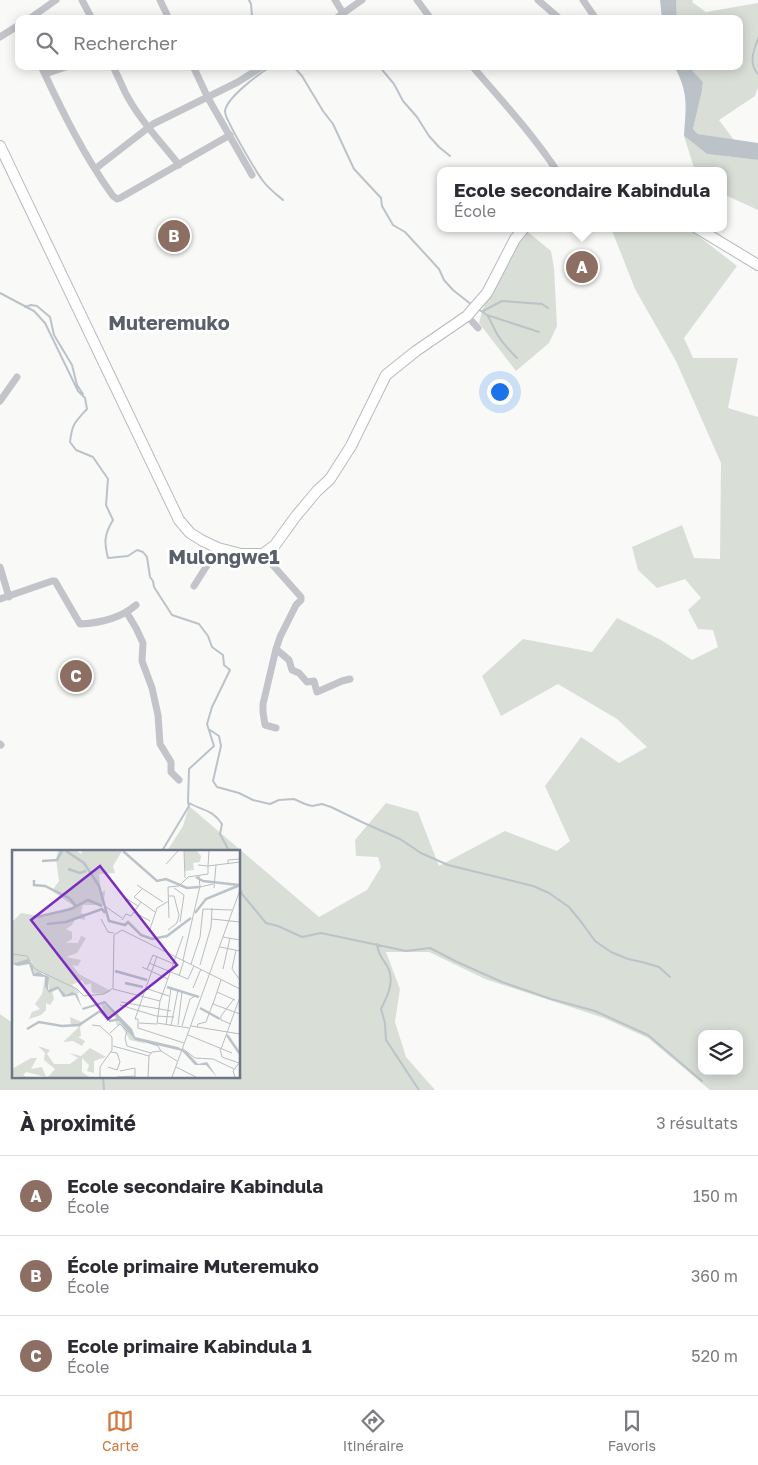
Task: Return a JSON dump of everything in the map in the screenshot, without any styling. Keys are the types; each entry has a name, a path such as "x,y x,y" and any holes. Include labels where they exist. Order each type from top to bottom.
{"street":[{"path":"35,15 56,0"},
{"path":"82,0 90,15"},
{"path":"160,0 167,15"},
{"path":"335,0 344,13"},
{"path":"341,15 362,0"},
{"path":"417,0 428,15"},
{"path":"538,0 555,15"},
{"path":"583,0 593,15"},
{"path":"0,37 15,28"},
{"path":"43,70 76,137 95,169 117,199 230,135"},
{"path":"45,74 56,70"},
{"path":"115,70 125,92 149,127 179,165"},
{"path":"195,70 208,98 252,175"},
{"path":"95,169 149,127 208,98 257,70"},
{"path":"476,70 514,113 554,167"},
{"path":"0,146 179,520 190,533 218,548 241,554 263,554 275,546 296,516 330,479 351,446 386,375 416,351 467,316 487,293 515,239 521,232"},
{"path":"704,232 758,265"},
{"path":"467,316 478,328"},
{"path":"0,401 17,377"},
{"path":"194,586 218,548"},
{"path":"263,554 301,597 276,649 265,694 263,712 266,725 276,728"},
{"path":"0,567 9,597"},
{"path":"0,599 55,581 80,624 96,623 127,613 136,605"},
{"path":"127,613 143,643 142,661 152,688 158,715 160,744 171,762 171,772 179,780"},
{"path":"276,649 289,660 292,670 299,672 308,682 314,681 317,692 350,679"}],"shaded area":[{"path":"660,0 676,0 677,15 662,15"},
{"path":"676,0 693,0 692,2 706,12 758,3 758,87 755,96 719,120 734,140 698,134 693,129 703,82 692,70 743,70 743,15 677,15"},
{"path":"676,70 692,70 703,82 693,129 698,134 758,143 758,160 707,154 684,136 686,108"},
{"path":"684,136 707,154 758,160 758,210 727,196 727,167 694,167"},
{"path":"521,232 528,232 551,251 554,268 557,326 549,343 516,371 479,323 483,308"},
{"path":"613,232 693,232 737,266 684,338 693,358 738,358 728,408 758,417 758,1090 710,1090 648,1038 604,1018 485,979 429,952 386,952 400,989 395,1022 406,1057 435,1090 0,1090 0,1014 12,1023 12,1078 240,1078 240,850 168,850 183,826 189,806 319,917 367,890 381,867 378,857 356,856 355,840 386,803 418,812 439,866 505,831 557,851 570,841 545,786 581,737 619,763 647,747 617,719 558,684 501,716 482,676 523,639 592,652 617,618 661,640 692,660 718,647 713,630 698,629 688,610 701,598 685,579 657,588 638,570 632,547 682,525 694,558 720,559 721,463 676,361 635,289"}],"waterway":[{"path":"249,0 252,15"},
{"path":"758,38 753,61 758,74"},
{"path":"266,70 238,92 227,105 225,111 235,134 260,176 283,200"},
{"path":"297,70 333,124 354,169 381,198 382,206 393,225 405,232 439,269 444,280 453,290 472,305"},
{"path":"382,70 429,136 450,156"},
{"path":"0,293 34,311 45,323 78,391 85,398 87,409 75,424 70,442 76,450 93,457 108,479 106,505 113,520 106,539 108,558 128,556 137,550 143,552 147,557 150,577 154,587 172,615 199,624 208,636 212,647 223,655 224,665 230,670 212,707 207,724 214,746 189,769 189,806 163,850"},
{"path":"483,311 502,301 542,304 548,308"},
{"path":"25,307 37,306 50,317 54,335 72,365 77,385 83,394"},
{"path":"478,309 487,315 539,332"},
{"path":"487,315 501,340 517,358"},
{"path":"210,730 219,736 221,746 213,781 217,787 270,804 279,800 294,799 312,806 322,804 400,839 421,853 448,865 533,886 549,893 569,907 595,941 611,952 628,959 659,967 670,977"},
{"path":"189,803 211,813 218,819 222,824 220,834 228,850"},
{"path":"240,889 266,923 278,926 302,937 321,933 406,951 430,948 502,982 551,999 595,1011 648,1035 702,1081"},
{"path":"377,944 380,956 389,970 391,980 381,1009 385,1023 386,1040 419,1090"},
{"path":"103,1078 104,1090"}],"place":[{"name":"École primaire Muteremuko","path":"174,236"},
{"name":"Ecole secondaire Kabindula","path":"582,267"},
{"name":"Ecole primaire Kabindula 1","path":"76,676"}],"district":[{"name":"Muteremuko","path":"169,323"},
{"name":"Mulongwe1","path":"224,557"}]}
